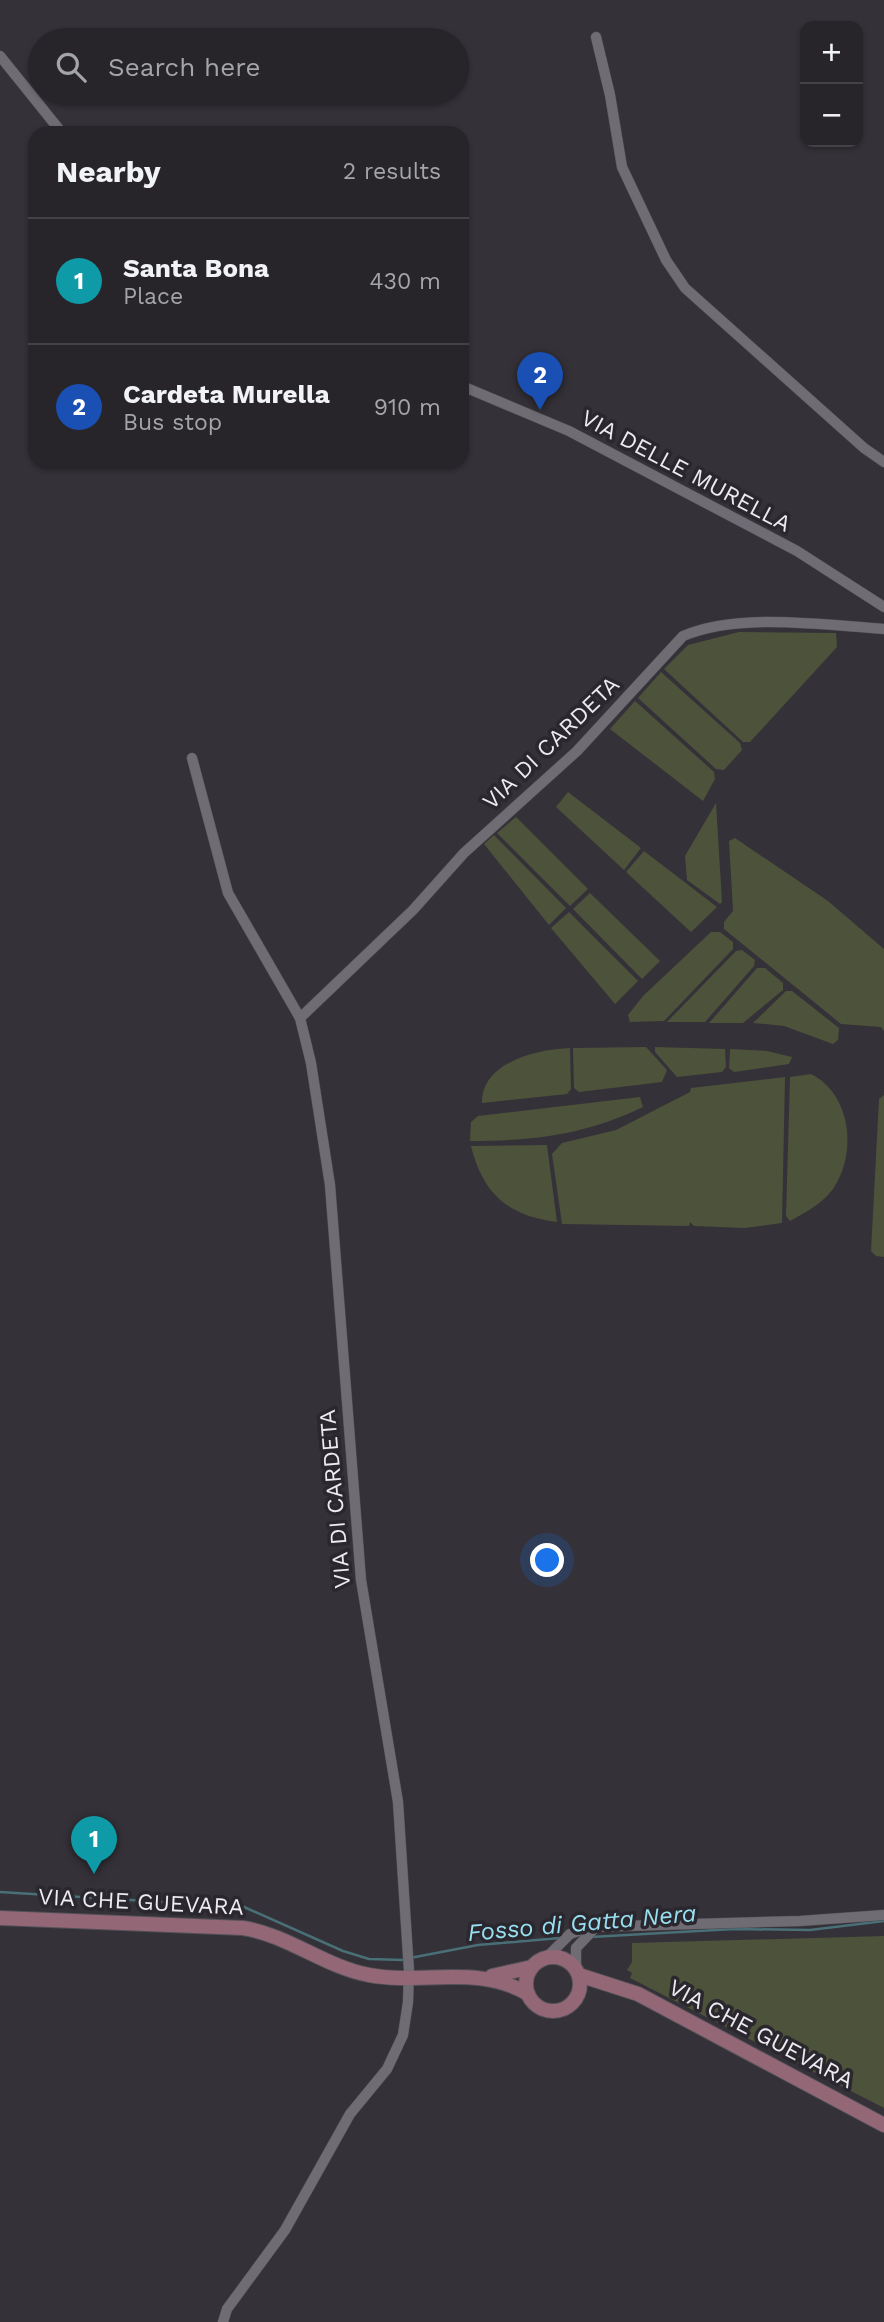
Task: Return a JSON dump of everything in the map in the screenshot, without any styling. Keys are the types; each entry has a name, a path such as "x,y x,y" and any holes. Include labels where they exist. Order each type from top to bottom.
{"main road":[{"name":"VIA CHE GUEVARA","path":"0,1918 243,1928 269,1934 360,1973 408,1966 514,1985 528,1994"},
{"path":"575,2000 580,1986 578,1972 563,1958 547,1957 532,1967 527,1977 528,1994 536,2004 547,2010 564,2008 594,1990 614,1987"},
{"name":"VIA CHE GUEVARA","path":"481,1978 532,1967"},
{"name":"VIA CHE GUEVARA","path":"578,1972 638,1994 884,2125"}],"street":[{"path":"596,37 610,95 622,167 666,260 685,288 864,449 884,461"},
{"path":"0,56 28,91"},
{"path":"39,105 56,126"},
{"name":"VIA DELLE MURELLA","path":"469,389 569,431 797,551 884,607"},
{"name":"VIA DI CARDETA","path":"300,1018 412,910 464,853 587,741 683,636 705,629 769,623 884,629"},
{"name":"VIA DI CARDETA","path":"192,758 228,893 300,1018 311,1063 327,1159 360,1580 393,1760 408,1966 405,2022 394,2057 341,2127 285,2230 227,2309 223,2322"},
{"path":"547,1957 570,1934 582,1928 596,1926 800,1921 884,1915"},
{"path":"578,1972 575,1951 583,1938 596,1926"}],"green space":[{"path":"739,632 836,633 837,647 750,742 743,742 664,669 688,645"},
{"path":"661,672 740,743 742,750 724,770 716,769 638,698"},
{"path":"635,701 714,772 715,779 703,801 610,729"},
{"path":"568,792 641,848 624,870 556,807"},
{"path":"716,803 720,904 687,880 685,856"},
{"path":"516,817 588,889 570,906 497,833"},
{"path":"494,835 566,908 549,925 484,844"},
{"path":"735,838 828,901 884,949 884,1031 881,1027 841,1024 724,929 724,922 733,911 729,841"},
{"path":"644,851 717,907 691,932 626,872"},
{"path":"590,893 660,961 642,979 573,909"},
{"path":"569,912 638,981 615,1004 551,928"},
{"path":"711,932 720,932 733,942 733,949 664,1021 630,1022 628,1015 643,996"},
{"path":"742,950 755,960 754,966 705,1022 667,1022 736,951"},
{"path":"757,968 765,968 783,983 783,990 743,1023 709,1023"},
{"path":"786,991 792,991 839,1028 838,1040 833,1044 784,1026 753,1023"},
{"path":"646,1047 667,1070 662,1082 579,1092 574,1088 573,1048"},
{"path":"655,1047 725,1049 726,1067 722,1072 677,1077 655,1052"},
{"path":"570,1048 571,1089 567,1094 482,1103 484,1089 491,1077 501,1068 528,1055"},
{"path":"730,1049 767,1051 792,1057 789,1064 734,1072 729,1068"},
{"path":"811,1074 835,1095 842,1110 848,1142 846,1159 841,1175 829,1194 790,1221 786,1216 790,1077"},
{"path":"785,1077 782,1223 745,1228 694,1226 690,1222 689,1226 562,1224 552,1154 562,1143 616,1130 690,1092 691,1088"},
{"path":"884,1095 884,1257 876,1256 871,1251 879,1099"},
{"path":"640,1097 643,1107 579,1130 537,1138 470,1141 471,1122 478,1116"},
{"path":"547,1145 557,1222 525,1214 500,1200 483,1177 471,1146"},
{"path":"884,1936 884,2108 630,1978 632,1973 627,1970 632,1962 632,1943"}],"waterway":[{"name":"Fosso di Gatta Nera","path":"0,1892 244,1907 343,1951 369,1959 404,1960"},
{"name":"Fosso di Gatta Nera","path":"591,1937 734,1929 810,1930 884,1921"},
{"name":"Fosso di Gatta Nera","path":"410,1958 478,1945 560,1938"}],"place":[{"name":"Cardeta Murella","path":"540,410"},
{"name":"Santa Bona","path":"94,1874"}]}
